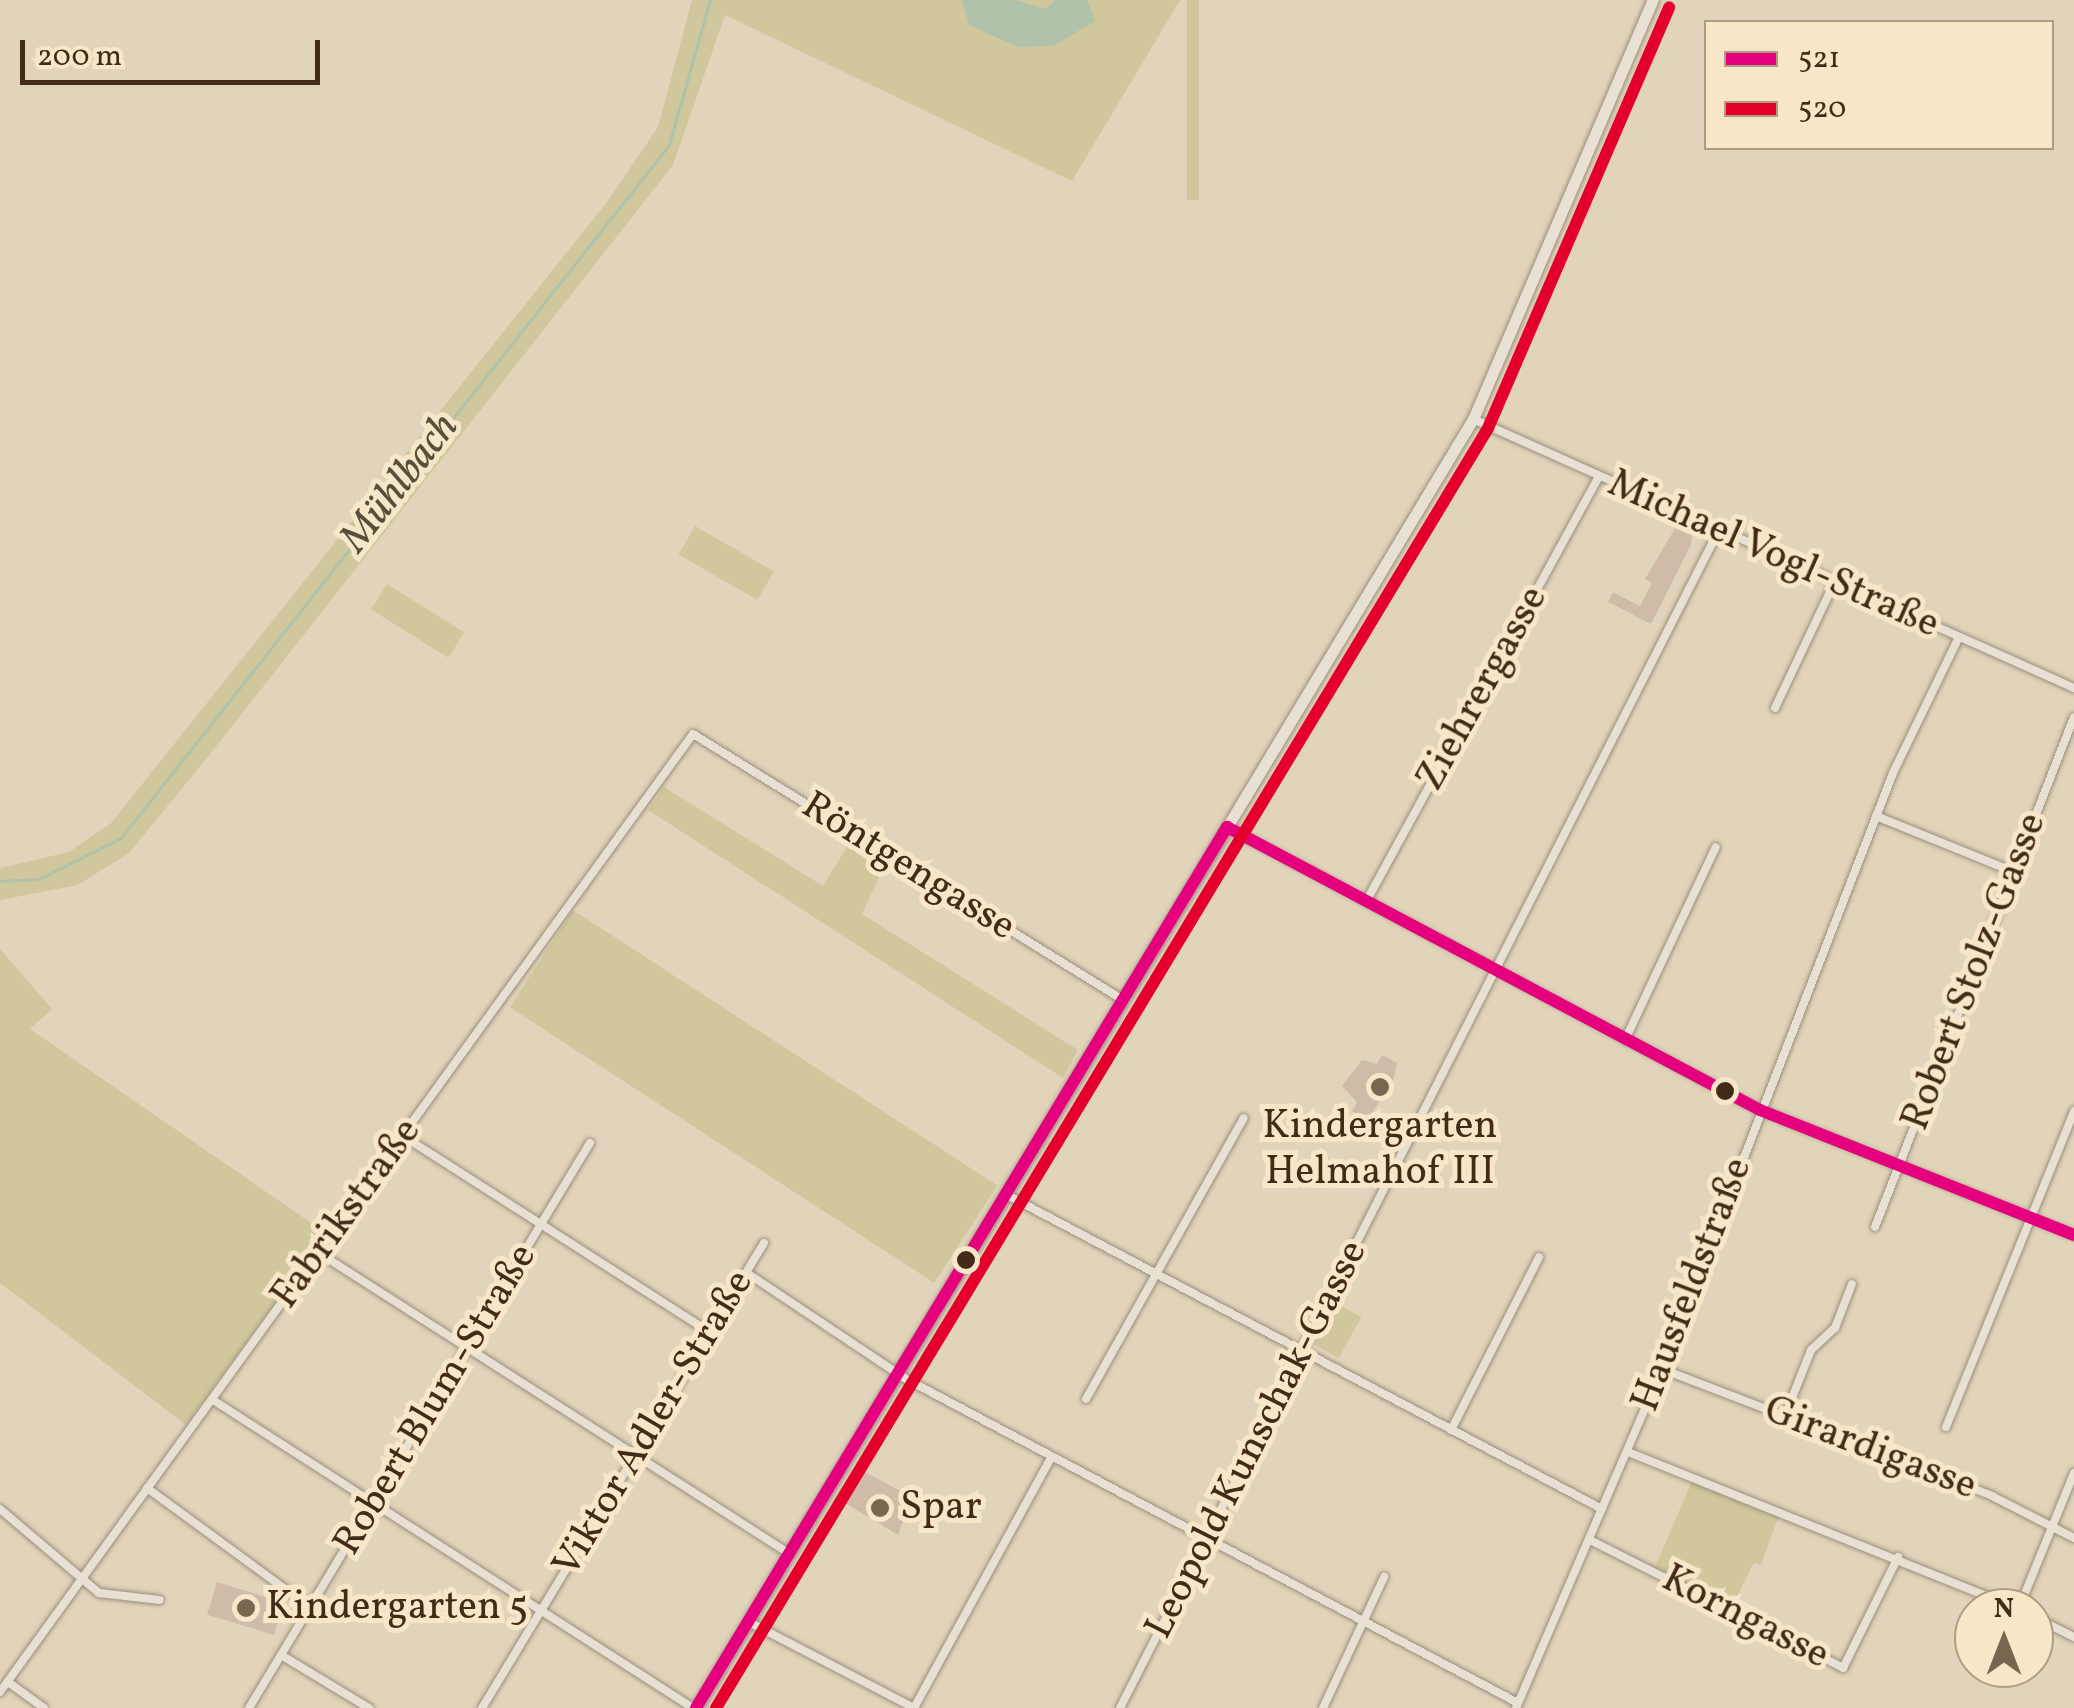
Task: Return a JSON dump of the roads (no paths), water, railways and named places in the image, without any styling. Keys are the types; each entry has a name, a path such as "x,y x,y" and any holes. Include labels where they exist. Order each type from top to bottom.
{"main road":[{"path":"695,1708 1473,419 1653,0"}],"street":[{"name":"Michael Vogl-Straße","path":"1473,419 2074,688"},
{"name":"Ziehrergasse","path":"1367,900 1599,476"},
{"name":"Leopold Kunschak-Gasse","path":"1120,1708 1498,972 1719,530"},
{"path":"1775,708 1834,583"},
{"name":"Hausfeldstraße","path":"1517,1706 1662,1369 1876,816 1958,638"},
{"name":"Robert Stolz-Gasse","path":"1875,1227 2074,717"},
{"name":"Röntgengasse","path":"693,734 1123,1000"},
{"name":"Fabrikstraße","path":"0,1692 693,734"},
{"path":"1876,816 2014,872"},
{"path":"1227,827 1760,1110 2074,1235"},
{"path":"1625,1040 1716,847"},
{"path":"1946,1427 2074,1111"},
{"path":"1086,1399 1153,1273 1244,1118"},
{"path":"403,1136 708,1331"},
{"name":"Robert Blum-Straße","path":"249,1708 590,1143"},
{"path":"1007,1195 1602,1510"},
{"name":"Viktor Adler-Straße","path":"482,1708 764,1243"},
{"path":"318,1253 790,1554"},
{"path":"1451,1430 1539,1257"},
{"path":"748,1272 899,1373 1517,1706"},
{"path":"1785,1416 1811,1350 1835,1328 1852,1284"},
{"name":"Girardigasse","path":"1662,1369 1785,1416 2074,1538"},
{"path":"213,1400 695,1708"},
{"path":"1628,1452 1971,1588"},
{"path":"749,1622 914,1708 1052,1458"},
{"path":"2026,1588 2074,1472"},
{"path":"147,1488 311,1608"},
{"path":"0,1509 99,1593 160,1600"},
{"name":"Korngasse","path":"1590,1540 1843,1668 1898,1557"},
{"path":"1323,1708 1384,1577"},
{"path":"281,1655 368,1708"},
{"path":"8,1682 44,1708"}],"waterway":[{"name":"Mühlbach","path":"0,881 39,879 121,838 669,145 710,0"}],"place":[{"name":"Kindergarten Helmahof III","path":"1380,1087"},
{"name":"Spar","path":"880,1508"},
{"name":"Kindergarten 5","path":"246,1608"}]}
